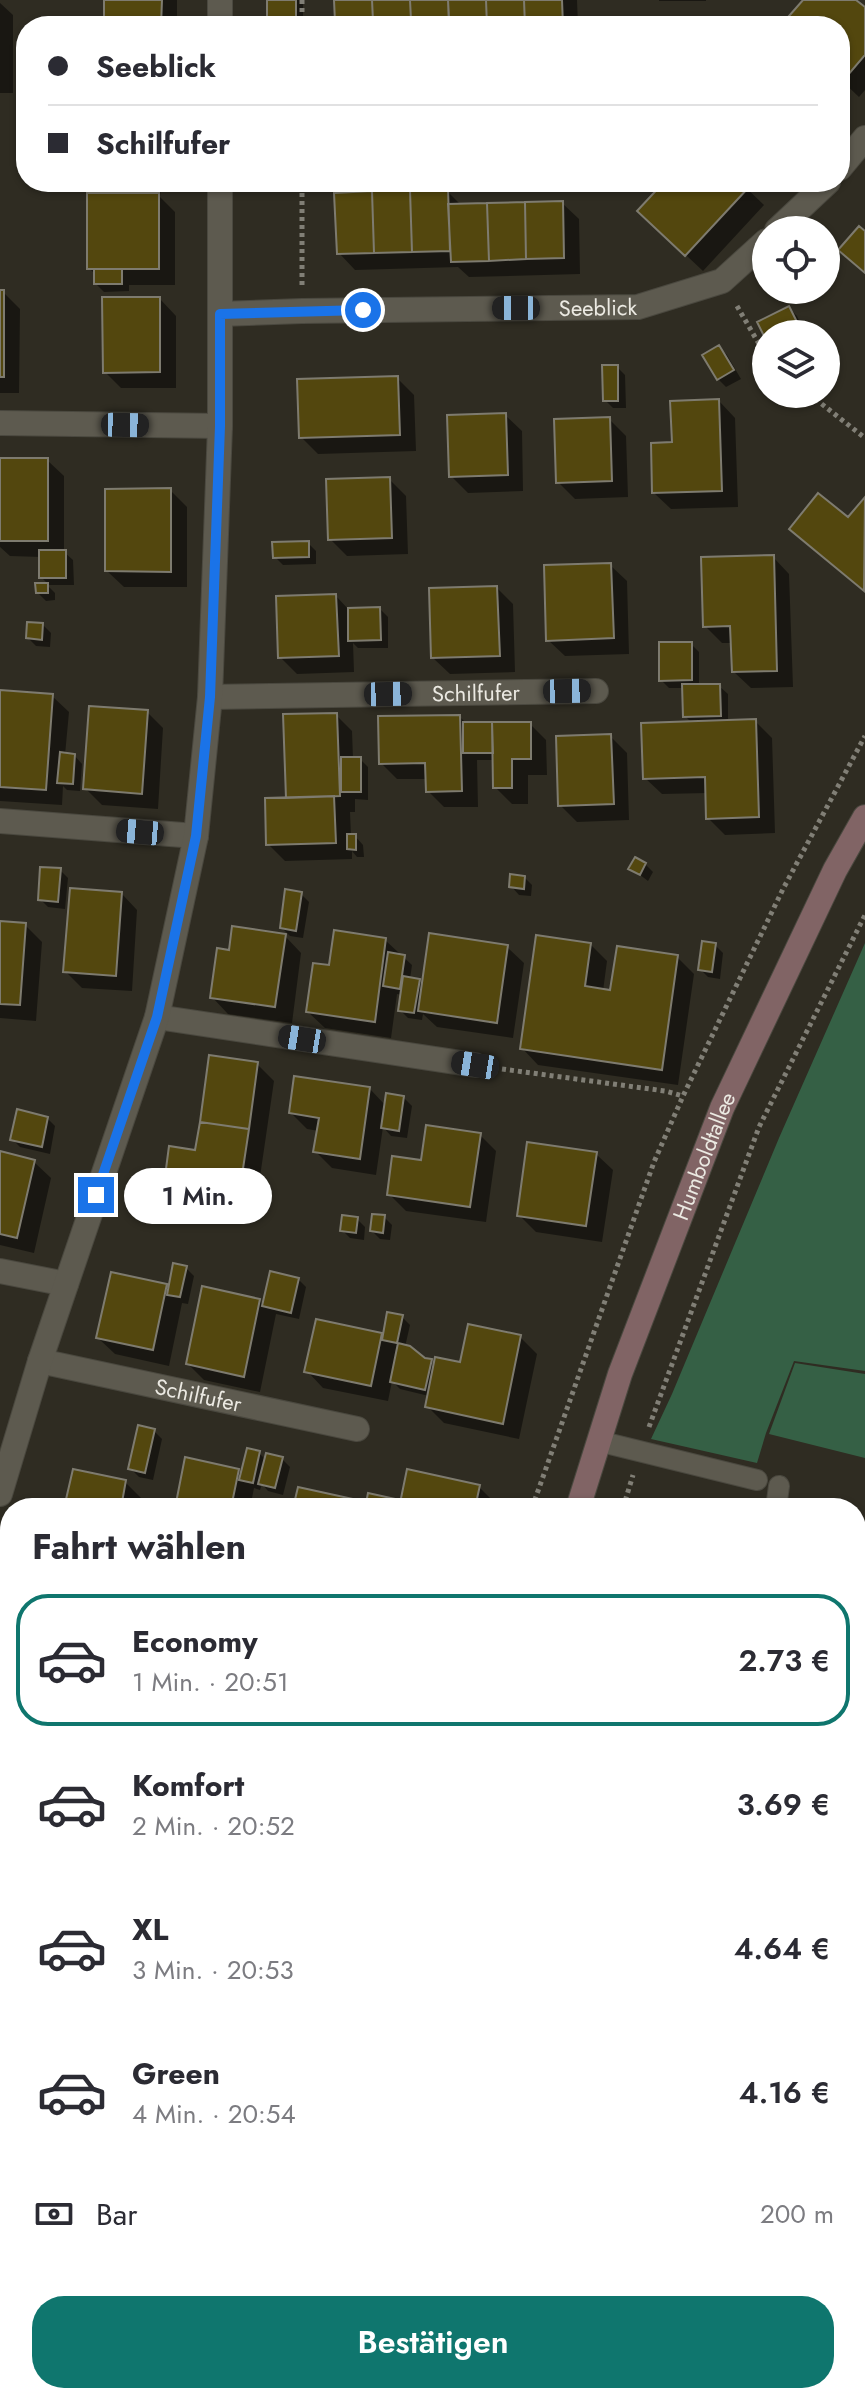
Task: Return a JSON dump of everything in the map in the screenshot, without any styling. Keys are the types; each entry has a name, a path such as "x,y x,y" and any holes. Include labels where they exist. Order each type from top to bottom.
{"street":[{"path":"850,156 865,138"},
{"path":"0,1494 40,1361 157,1017 196,836 210,697 220,426 220,192"},
{"path":"792,216 817,192"},
{"name":"Seeblick","path":"220,314 638,307 722,281 752,254"},
{"path":"0,423 220,426"},
{"name":"Schilfufer","path":"210,697 596,691"},
{"name":"Humboldtallee","path":"581,1498 620,1374 722,1108 835,870 865,817"},
{"path":"0,821 196,836"},
{"path":"157,1017 475,1065"},
{"path":"0,1271 66,1284"},
{"name":"Schilfufer","path":"40,1361 357,1429"}],"lane":[{"path":"598,1441 757,1480"},
{"path":"777,1498 779,1486"}],"path":[{"path":"302,192 302,311"},
{"path":"722,281 752,332"},
{"path":"827,408 865,438"},
{"path":"626,1498 759,1127 865,915"},
{"path":"475,1065 683,1096"}],"green space":[{"path":"865,943 865,1371 794,1361 757,1463 651,1439 779,1138"},
{"path":"795,1363 865,1374 865,1458 769,1434"}],"building":[{"path":"104,0 162,0 161,16 104,16"},
{"path":"267,0 296,0 296,16 267,16"},
{"path":"334,0 372,0 373,16 335,16"},
{"path":"372,0 410,0 411,16 373,16"},
{"path":"410,0 448,0 449,16 411,16"},
{"path":"448,0 486,0 487,16 449,16"},
{"path":"486,0 524,0 525,16 487,16"},
{"path":"524,0 562,0 563,16 525,16"},
{"path":"803,0 856,0 865,7 865,55 850,73 850,16 789,16"},
{"path":"372,192 410,192 412,252 374,253"},
{"path":"372,192 374,253 337,254 334,193"},
{"path":"410,192 448,192 450,251 412,252"},
{"path":"655,192 744,192 685,256 637,211"},
{"path":"87,193 159,193 159,269 87,269"},
{"path":"563,201 564,258 526,259 525,202"},
{"path":"525,202 526,259 489,261 487,203"},
{"path":"487,203 489,261 451,262 448,204"},
{"path":"859,226 865,231 865,273 840,252"},
{"path":"94,269 122,269 122,284 94,284"},
{"path":"0,290 4,290 4,377 0,377"},
{"path":"102,297 160,297 160,372 103,373"},
{"path":"789,306 796,320 761,320"},
{"path":"719,345 734,370 717,380 702,355"},
{"path":"602,365 618,365 618,401 603,401"},
{"path":"398,376 400,435 299,438 297,379"},
{"path":"719,399 722,491 652,493 651,443 672,442 670,401"},
{"path":"506,413 508,475 449,477 447,415"},
{"path":"610,417 612,481 556,483 554,419"},
{"path":"0,458 48,458 48,541 0,541"},
{"path":"390,477 392,538 328,540 326,479"},
{"path":"171,488 171,572 105,571 105,489"},
{"path":"818,493 848,517 865,497 864,591 789,529"},
{"path":"309,541 309,557 273,558 272,542"},
{"path":"39,550 66,550 66,578 39,578"},
{"path":"774,555 777,671 732,672 730,626 703,627 701,557"},
{"path":"611,563 614,638 546,641 544,565"},
{"path":"35,583 48,583 48,593 36,593"},
{"path":"497,586 500,656 431,658 429,588"},
{"path":"336,594 339,656 278,658 276,596"},
{"path":"380,607 381,640 348,641 348,608"},
{"path":"27,622 43,623 42,640 26,638"},
{"path":"659,642 692,642 692,680 659,681"},
{"path":"682,684 720,684 721,716 683,717"},
{"path":"0,690 53,694 46,790 0,787"},
{"path":"89,706 148,710 142,794 83,789"},
{"path":"337,713 340,796 286,798 283,714"},
{"path":"460,715 462,791 426,792 425,763 379,764 378,716"},
{"path":"756,719 759,817 706,819 705,777 643,779 641,723"},
{"path":"463,722 492,722 493,753 463,753"},
{"path":"492,722 531,722 531,759 512,759 512,788 493,788"},
{"path":"611,734 614,804 558,806 556,736"},
{"path":"60,752 75,754 73,784 57,783"},
{"path":"341,757 361,757 361,792 341,792"},
{"path":"334,796 336,843 266,845 265,798"},
{"path":"347,834 356,834 356,850 347,849"},
{"path":"635,857 646,863 640,875 628,869"},
{"path":"40,867 61,868 58,902 38,900"},
{"path":"510,874 525,876 524,889 509,887"},
{"path":"70,888 122,892 116,976 63,972"},
{"path":"285,889 302,892 296,931 280,928"},
{"path":"0,921 26,923 20,1005 0,1004"},
{"path":"232,926 286,934 275,1007 210,998 217,948 229,950"},
{"path":"334,930 386,938 375,1022 306,1012 313,963 329,965"},
{"path":"429,933 508,945 497,1023 418,1011"},
{"path":"536,935 591,943 585,986 610,990 617,946 678,955 662,1070 520,1049"},
{"path":"702,941 716,943 712,972 698,970"},
{"path":"388,952 405,955 400,989 383,986"},
{"path":"403,976 420,979 414,1013 398,1011"},
{"path":"209,1055 258,1062 249,1129 200,1122"},
{"path":"294,1076 370,1087 360,1159 313,1152 319,1118 289,1113"},
{"path":"386,1093 404,1096 399,1131 381,1128"},
{"path":"17,1109 48,1117 42,1147 10,1140"},
{"path":"200,1122 249,1129 239,1195 164,1184 169,1146 195,1150"},
{"path":"426,1125 481,1133 470,1207 387,1195 392,1156 421,1160"},
{"path":"527,1142 597,1152 586,1226 517,1216"},
{"path":"0,1151 35,1160 17,1238 0,1234"},
{"path":"372,1214 385,1215 383,1233 370,1231"},
{"path":"342,1215 358,1217 356,1233 340,1231"},
{"path":"173,1263 187,1266 180,1297 167,1295"},
{"path":"270,1271 299,1278 291,1313 262,1306"},
{"path":"111,1272 167,1284 153,1350 96,1338"},
{"path":"202,1286 260,1299 244,1377 186,1364"},
{"path":"387,1312 403,1315 397,1343 382,1340"},
{"path":"316,1319 382,1333 371,1386 304,1372"},
{"path":"468,1324 521,1335 503,1424 425,1407 435,1357 460,1362"},
{"path":"398,1343 432,1359 425,1390 390,1382"},
{"path":"138,1425 155,1429 145,1473 128,1469"},
{"path":"247,1448 260,1451 253,1483 239,1480"},
{"path":"266,1453 283,1457 275,1488 258,1484"},
{"path":"185,1457 239,1469 233,1498 177,1498"},
{"path":"73,1469 126,1480 123,1498 66,1498"},
{"path":"407,1469 480,1485 477,1498 401,1498"},
{"path":"298,1487 348,1498 295,1498"},
{"path":"368,1493 391,1498 367,1498"}],"route":[{"path":"96,1195 157,1017 196,836 210,697 220,426 220,314 363,310"}]}
